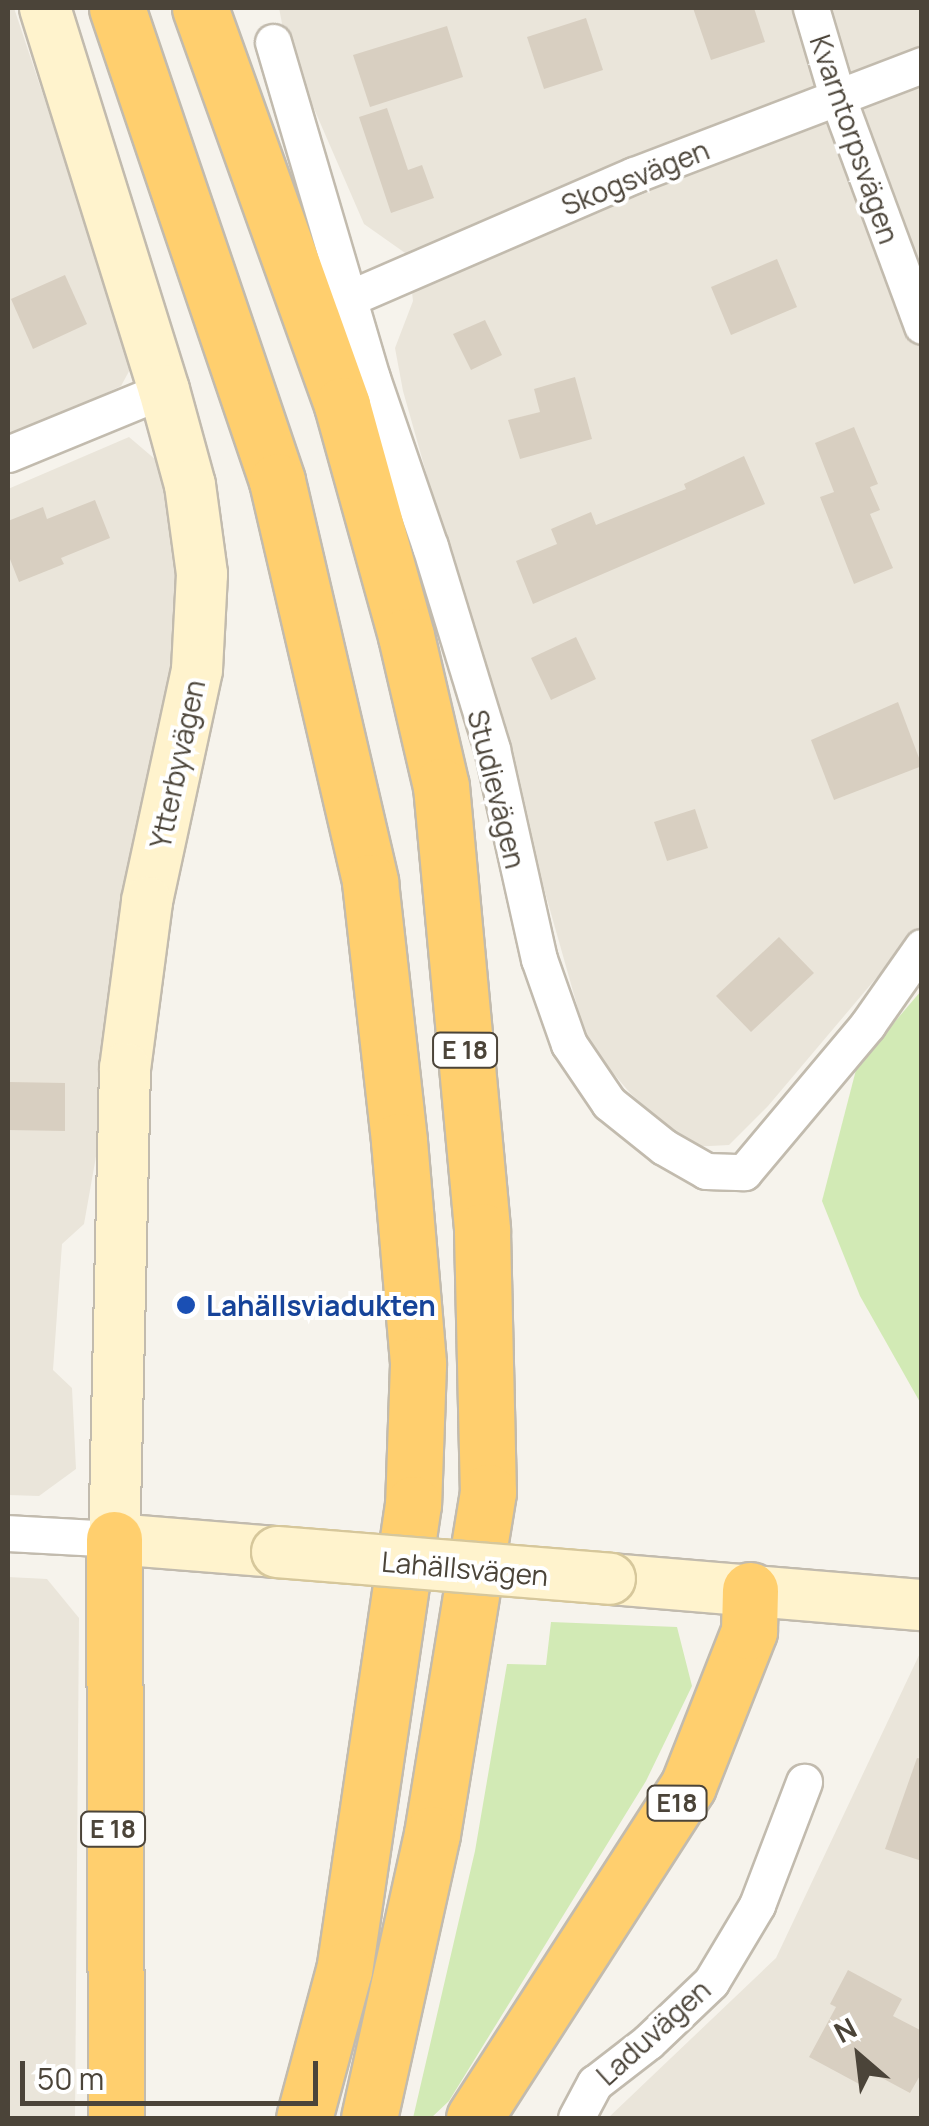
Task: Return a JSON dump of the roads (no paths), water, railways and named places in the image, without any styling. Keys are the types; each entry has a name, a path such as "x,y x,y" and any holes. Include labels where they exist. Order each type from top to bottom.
{"highway":[{"name":"E 18","path":"117,8 278,481 370,882 399,1140 418,1364 412,1504 344,1970 304,2118"},
{"name":"E 18","path":"200,8 342,405 406,636 441,786 482,1231 488,1492 432,1834 368,2118"},
{"name":"E 18","path":"114,1540 116,2118"},
{"name":"E18","path":"474,2118 688,1786 749,1632 750,1590"}],"street":[{"name":"Ytterbyvägen","path":"45,8 164,390 190,485 202,574 197,670 147,902 124,1068 114,1540"},
{"name":"Kvarntorpsvägen","path":"811,8 837,96 922,326"},
{"name":"Studievägen","path":"272,42 352,297 372,378 430,546 492,750 539,958 570,1044 610,1103 664,1147 706,1171 744,1172 868,1024 922,947"},
{"name":"Skogsvägen","path":"352,297 634,174 922,66"},
{"path":"8,454 164,390"},
{"name":"Lahällsvägen","path":"8,1532 922,1605"},
{"name":"Laduvägen","path":"576,2118 594,2083 648,2042 711,1982 757,1904 804,1782"}],"place":[{"name":"Lahällsviadukten","path":"186,1305"}]}
